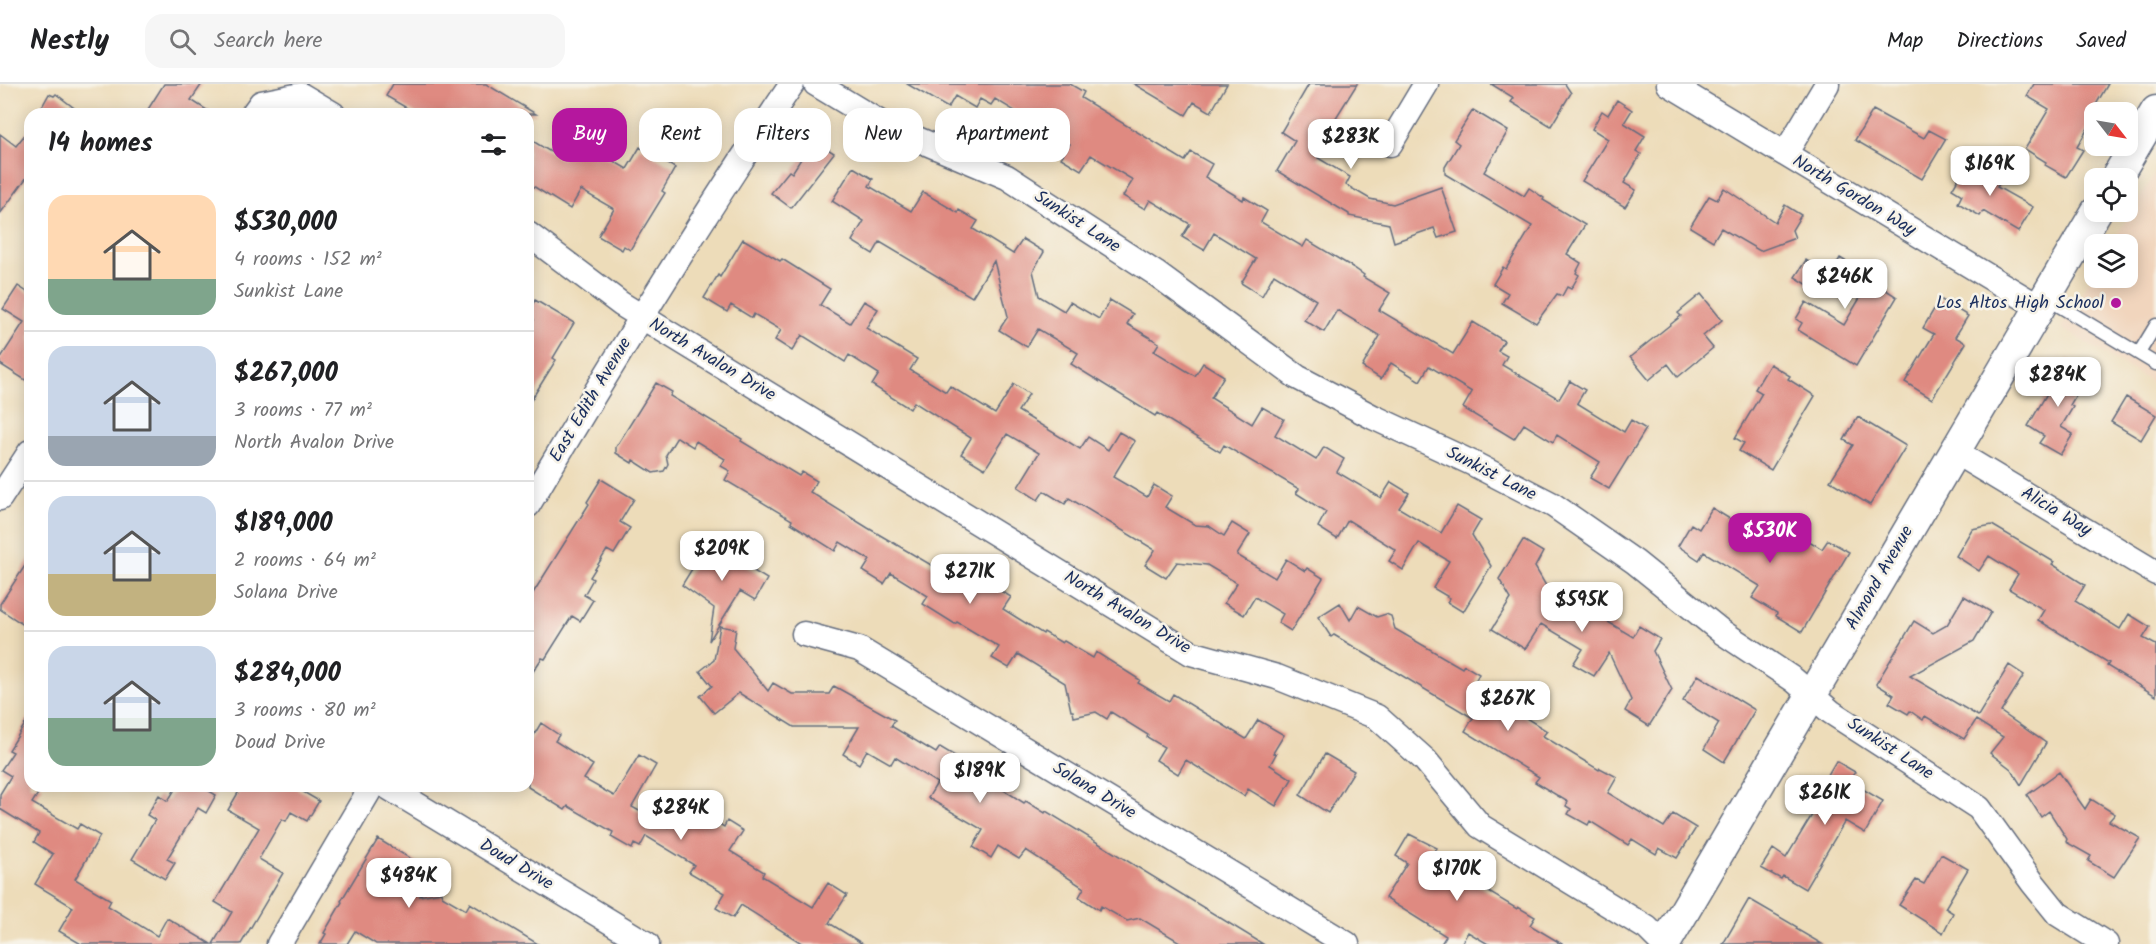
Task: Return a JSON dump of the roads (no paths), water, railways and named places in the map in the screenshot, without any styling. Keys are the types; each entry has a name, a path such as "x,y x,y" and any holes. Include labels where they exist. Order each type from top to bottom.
{"street":[{"name":"East Edith Avenue","path":"534,495 729,176 792,84"},
{"name":"Sunkist Lane","path":"816,84 884,125 1007,177 1155,273 1297,377 1553,505 1635,562 1722,632 1813,695 1831,712 1979,808 2058,914 2106,944"},
{"path":"1390,144 1426,84"},
{"name":"North Gordon Way","path":"1669,84 1785,154 2042,302"},
{"path":"1785,154 1827,84"},
{"path":"257,108 261,103 301,95 323,108"},
{"path":"2122,168 2154,118"},
{"name":"Almond Avenue","path":"1664,944 2090,222"},
{"name":"North Avalon Drive","path":"534,239 641,317 1191,653 1277,677 1377,717 1425,760 1480,826 1647,928 1664,944"},
{"name":"Alicia Way","path":"1955,452 2156,573"},
{"path":"0,498 24,461"},
{"name":"Solana Drive","path":"804,634 859,649 1347,944"},
{"path":"279,944 368,792"},
{"name":"Doud Drive","path":"396,792 646,944"}],"lane":[{"path":"2042,302 2156,364"},
{"path":"2139,353 2156,325"}],"place":[{"name":"Los Altos High School","path":"2116,303"}]}
